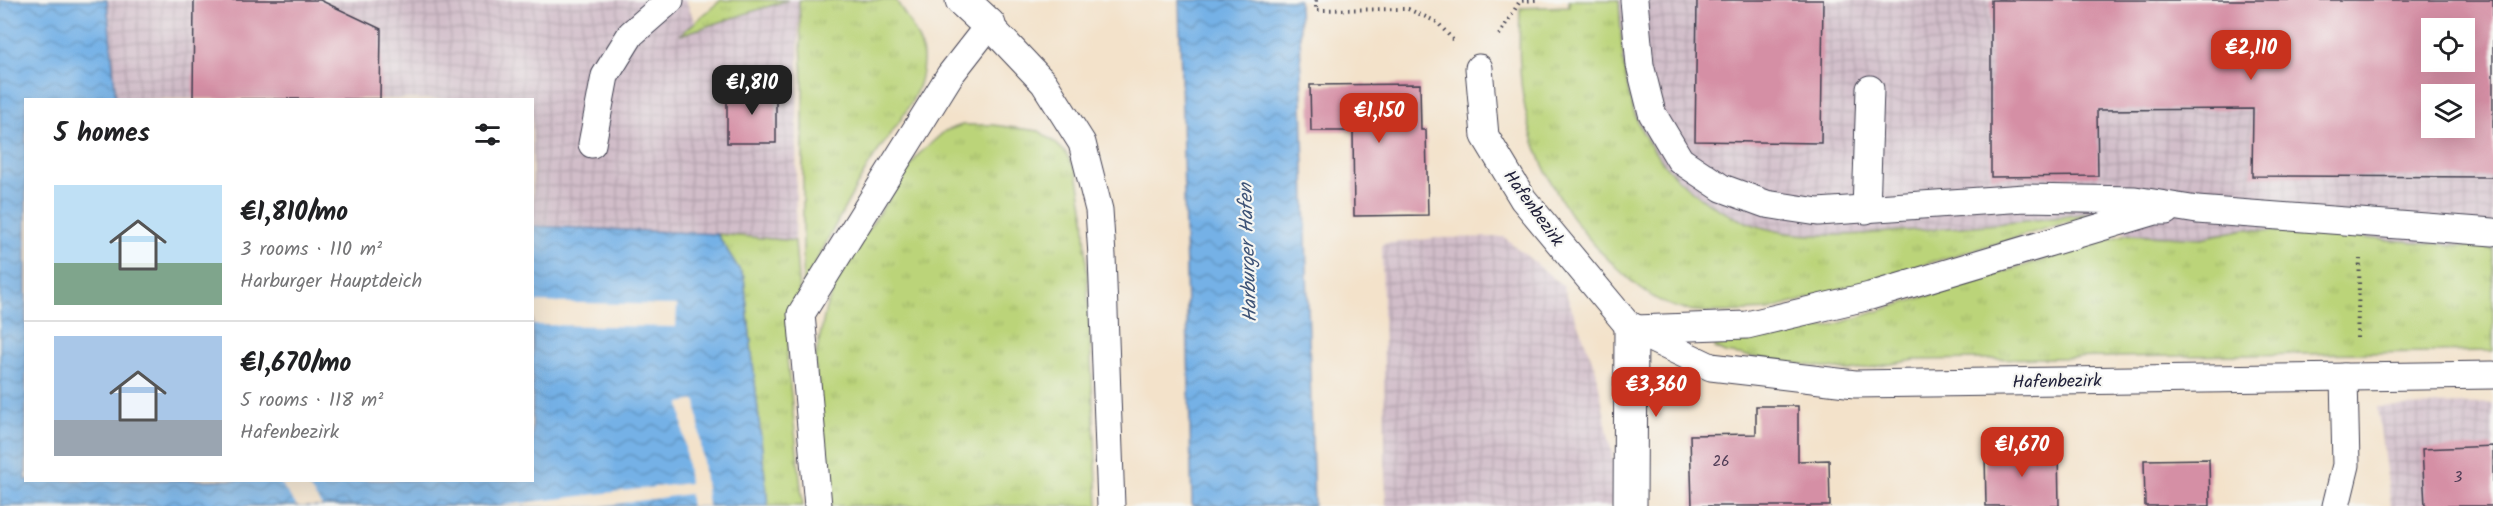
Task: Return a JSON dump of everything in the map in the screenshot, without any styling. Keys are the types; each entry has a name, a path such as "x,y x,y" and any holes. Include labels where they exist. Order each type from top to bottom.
{"street":[{"path":"962,0 989,26"},
{"path":"1630,506 1631,329"}],"lane":[{"path":"592,144 605,76 631,34 670,0"},
{"path":"1634,0 1640,65 1652,113 1680,160 1722,188 1767,204 1818,212 2025,198 2135,200 2197,210 2493,232"},
{"path":"818,506 801,314 950,75 989,26 1044,83 1082,143 1099,210 1111,506"},
{"name":"Hafenbezirk","path":"1479,69 1485,136 1523,199 1631,329 1711,367 1855,384 2493,375"},
{"path":"1866,210 1870,89"},
{"path":"1631,329 1747,325 1870,296 2155,211 2197,210"},
{"path":"2336,506 2346,465 2344,377"}],"path":[{"path":"1316,0 1316,10 1408,9 1437,22 1479,69"},
{"path":"1520,1 1536,0"},
{"path":"2356,344 2359,279"}],"shaded area":[{"path":"107,0 686,0 697,27 787,0 799,0 795,241 717,234 534,226 534,98 116,98"},
{"path":"1619,0 2493,0 2493,248 2245,229 2202,238 2127,234 2106,211 2012,224 1831,235 1788,233 1751,224 1717,209 1695,194 1666,168 1643,133 1631,102 1624,67"},
{"path":"1504,237 1563,286 1596,370 1613,460 1612,506 1386,506 1382,244 1436,238"},
{"path":"2493,403 2493,506 2391,506 2377,407"}],"green space":[{"path":"721,0 788,0 680,35"},
{"path":"799,0 896,0 917,36 923,58 922,74 911,103 858,184 803,287 803,83"},
{"path":"1569,0 1619,0 1627,85 1636,118 1643,133 1669,170 1686,186 1723,212 1744,221 1788,233 1837,235 1990,225 2106,211 1769,310 1700,311 1669,305 1645,292 1600,252 1558,195 1538,153 1525,108 1521,84 1520,8 1569,6"},
{"path":"962,125 993,125 1039,131 1065,152 1077,172 1084,213 1098,506 829,506 815,360 826,308 843,267 918,155 945,131"},
{"path":"2245,229 2493,248 2493,351 1915,360 1850,371 1725,353 1715,348 1716,341 1827,327 2127,234 2202,238"},
{"path":"717,234 795,241 799,292 791,324 787,358 803,506 768,506 744,277"}],"water":[{"path":"0,0 107,0 116,98 24,98 24,482 534,482 534,226 717,234 744,277 768,506 0,506"},
{"name":"Harburger Hafen","path":"1179,0 1299,0 1314,506 1192,506"}],"pier":[{"path":"534,302 677,305 676,327 534,325"},
{"path":"696,400 708,506 691,506 689,494 601,506 498,506 689,483 680,403"},
{"path":"279,482 304,482 322,506 297,506"}],"building":[{"path":"194,0 320,0 381,29 380,98 193,98"},
{"path":"1697,0 1823,0 1821,143 1695,141"},
{"path":"1991,0 2493,0 2493,177 2252,176 2253,109 2097,110 2098,176 1991,177"},
{"path":"1420,84 1421,130 1426,130 1428,215 1354,216 1353,131 1311,131 1310,85"},
{"path":"776,89 776,143 727,143 727,90"},
{"path":"1756,406 1798,406 1798,461 1829,460 1830,506 1692,506 1690,435 1756,434"},
{"path":"2493,446 2493,506 2425,506 2422,449"},
{"path":"2058,450 2059,506 1986,506 1985,452"},
{"path":"2209,459 2210,506 2145,506 2144,460"}]}
